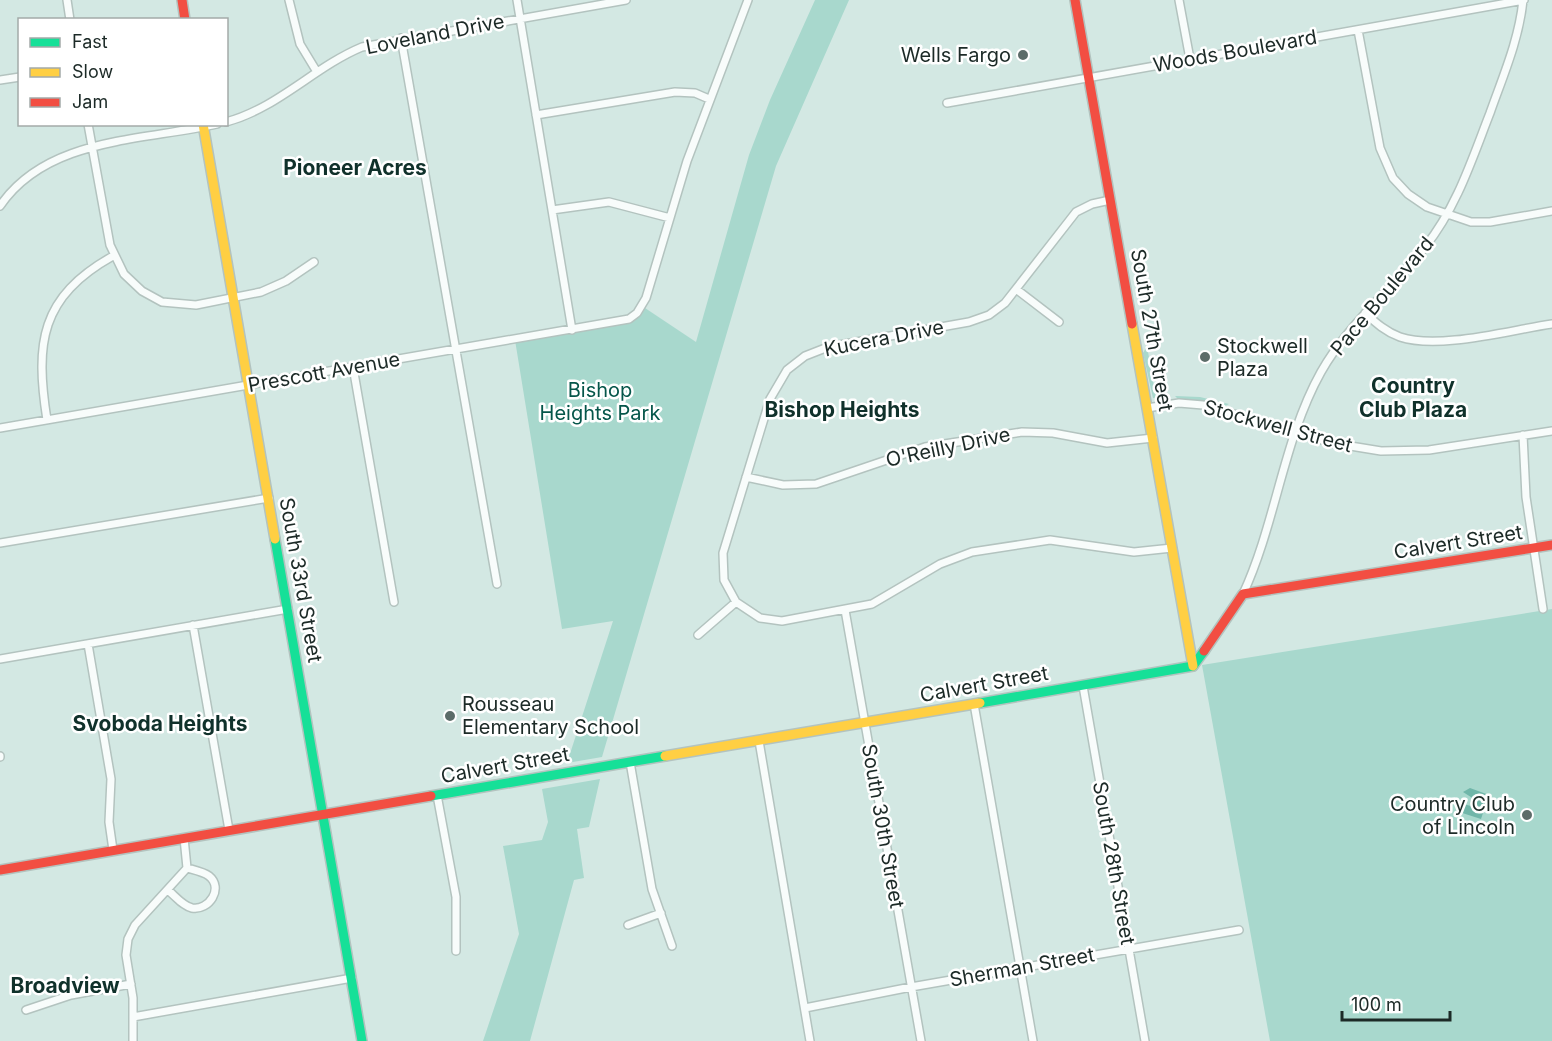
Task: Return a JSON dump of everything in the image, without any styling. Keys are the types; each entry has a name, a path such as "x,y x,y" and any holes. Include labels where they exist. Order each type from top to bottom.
{"street":[{"path":"67,0 70,18"},
{"path":"182,0 185,18"},
{"path":"289,0 300,44 317,72"},
{"path":"517,0 572,330"},
{"name":"Loveland Drive","path":"228,121 270,104 317,72 362,47 401,38 626,0"},
{"path":"552,210 609,202 670,218 709,99 748,0"},
{"name":"South 27th Street","path":"1075,0 1193,666"},
{"path":"1179,0 1190,59"},
{"name":"Woods Boulevard","path":"947,103 1523,0"},
{"name":"Pace Boulevard","path":"1243,594 1296,433 1321,372 1343,339 1423,250 1447,215 1465,178 1510,58 1520,26 1523,0"},
{"path":"1358,30 1380,148 1388,169 1408,194 1463,221 1480,223 1552,211"},
{"path":"401,38 497,584"},
{"path":"0,80 18,77"},
{"path":"536,115 675,92 695,93 709,99"},
{"path":"88,126 113,256 131,283 162,302 196,305 274,288 314,262"},
{"path":"0,206 18,183 41,165 68,153 204,126"},
{"name":"South 33rd Street","path":"204,126 362,1041"},
{"name":"Kucera Drive","path":"736,602 724,580 722,562 774,389 795,363 828,347 980,320 998,309 1016,289 1069,219 1084,207 1110,200"},
{"name":"Prescott Avenue","path":"0,428 629,319 642,306 670,218"},
{"path":"47,420 40,367 48,324 70,287 94,267 113,256"},
{"path":"1016,289 1059,322"},
{"path":"1365,313 1381,327 1398,336 1429,342 1552,324"},
{"path":"353,367 394,602"},
{"name":"Stockwell Street","path":"1147,408 1179,404 1203,405 1344,446 1392,452 1429,450 1552,431"},
{"name":"O'Reilly Drive","path":"746,477 783,485 816,484 925,447 1022,432 1046,432 1107,443 1153,438"},
{"path":"1523,435 1525,488 1543,609"},
{"path":"0,543 269,498"},
{"path":"698,636 736,602 750,614 771,621 845,610 872,604 940,564 972,552 1050,540 1134,552 1172,548"},
{"name":"Calvert Street","path":"1243,594 1552,545"},
{"path":"1193,666 1243,594"},
{"path":"0,659 288,609"},
{"name":"South 30th Street","path":"845,610 921,1041"},
{"path":"194,625 229,830"},
{"path":"1187,632 1198,643 1204,643 1213,635"},
{"path":"88,644 111,779 109,822 113,850"},
{"name":"Calvert Street","path":"0,870 1193,666"},
{"name":"South 28th Street","path":"1083,686 1145,1041"},
{"path":"974,704 1033,1041"},
{"path":"759,741 810,1041"},
{"path":"630,762 648,871 672,946"},
{"path":"437,795 456,897 456,951"},
{"path":"133,1041 134,1017 126,955 128,939 135,925 169,891 187,868 184,838"},
{"path":"169,891 191,908 202,907 211,901 215,891 213,880 208,875 187,868"},
{"path":"628,925 661,914"},
{"name":"Sherman Street","path":"805,1008 911,987 1239,930"},
{"path":"134,1017 352,978"},
{"path":"26,1010 71,995 131,984"}],"green space":[{"name":"Bishop Heights Park","path":"815,0 849,0 776,166 602,757 567,763 613,621 562,629 515,340 620,321 642,306 696,342 749,155 770,100"},
{"path":"1147,346 1156,398 1153,398 1143,353"},
{"path":"1175,396 1200,397 1229,404 1225,406 1178,399"},
{"name":"Country Club of Lincoln","path":"1552,609 1552,1041 1270,1041 1202,665"},
{"path":"600,779 589,827 577,829 584,878 574,880 530,1041 483,1041 519,934 503,846 542,840 548,822 542,789"}],"shaded area":[{"path":"1470,788 1489,795 1481,819 1456,811 1459,803 1471,806 1474,799 1463,792"}],"traffic: fast":[{"path":"275,539 362,1041"},
{"path":"980,703 1193,666 1204,651"},
{"path":"431,796 665,756"}],"traffic: slow":[{"path":"203,126 275,539"},
{"path":"1132,324 1193,666"},
{"path":"665,756 980,703"}],"traffic: jam":[{"path":"182,0 185,18"},
{"path":"1075,0 1132,324"},
{"path":"1204,651 1243,594 1552,545"},
{"path":"0,870 431,796"}],"place":[{"name":"Wells Fargo","path":"1023,55"},
{"name":"Stockwell Plaza","path":"1205,357"},
{"name":"Rousseau Elementary School","path":"450,716"},
{"name":"Country Club of Lincoln","path":"1527,815"}],"district":[{"name":"Pioneer Acres","path":"355,167"},
{"name":"Country Club Plaza","path":"1413,397"},
{"name":"Bishop Heights","path":"842,409"},
{"name":"Svoboda Heights","path":"160,723"},
{"name":"Broadview","path":"65,985"}]}
